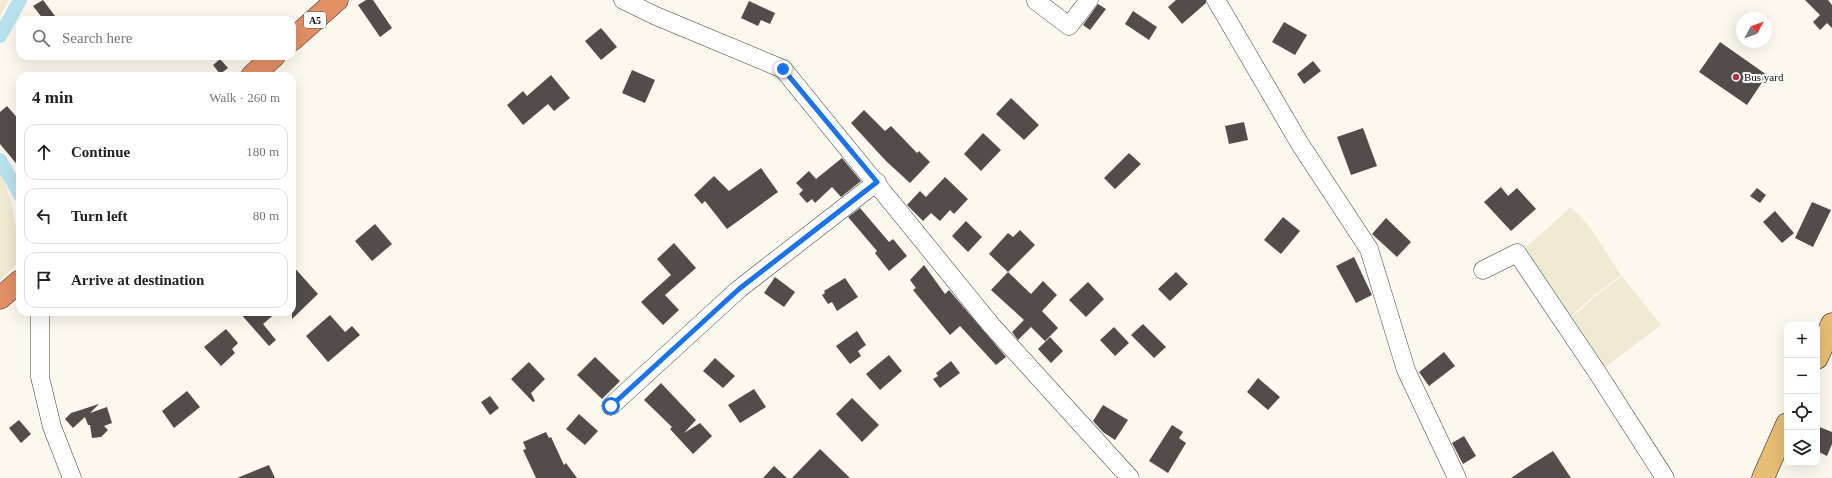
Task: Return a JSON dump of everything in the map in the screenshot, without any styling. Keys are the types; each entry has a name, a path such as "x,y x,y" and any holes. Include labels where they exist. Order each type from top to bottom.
{"highway":[{"name":"A5","path":"296,37 338,0"},
{"path":"256,72 270,60"},
{"path":"0,298 16,284"}],"main road":[{"path":"1820,351 1832,324"},
{"path":"1763,478 1784,430"}],"street":[{"path":"623,0 656,16 783,69 877,182 992,326 1130,478"},
{"path":"1036,2 1069,26 1088,0"},
{"path":"1216,0 1300,144 1369,249 1406,370 1458,478"},
{"path":"611,406 739,289 877,182"},
{"path":"1482,270 1517,253 1597,372 1665,478"},
{"path":"40,316 40,377 52,427 72,478"}],"shaded area":[{"path":"0,0 9,0 0,18"},
{"path":"0,170 11,201 16,227 16,265 0,280"},
{"path":"1571,207 1589,226 1621,275 1596,294 1569,318 1536,270 1525,248"},
{"path":"1622,276 1661,325 1603,369 1569,320 1597,295"}],"building":[{"path":"43,0 55,16 41,16 33,6"},
{"path":"366,0 373,0 392,28 380,37 358,5"},
{"path":"1176,0 1206,0 1206,3 1182,24 1168,7"},
{"path":"1805,0 1828,0 1832,5 1832,28 1827,23 1820,30 1813,22 1820,15"},
{"path":"749,1 775,13 770,24 761,20 758,26 741,18"},
{"path":"1098,4 1106,9 1090,30 1083,25"},
{"path":"1133,11 1157,27 1149,40 1125,24"},
{"path":"1284,22 1307,35 1295,55 1272,42"},
{"path":"601,28 617,47 601,60 585,41"},
{"name":"Bus yard","path":"1720,42 1767,75 1747,105 1699,72"},
{"path":"221,60 228,68 223,72 218,72 213,65"},
{"path":"1313,61 1321,71 1304,84 1297,74"},
{"path":"632,70 655,80 645,103 622,93"},
{"path":"551,75 570,98 554,111 548,104 523,125 507,105 523,91 527,96"},
{"path":"1011,98 1039,125 1024,140 996,114"},
{"path":"7,106 16,116 16,163 0,144 0,112"},
{"path":"864,110 885,131 891,126 917,153 919,151 930,162 910,183 886,161 851,123"},
{"path":"1244,122 1248,140 1229,144 1225,126"},
{"path":"1363,128 1377,166 1351,175 1337,137"},
{"path":"983,133 1001,150 981,171 964,154"},
{"path":"1129,153 1141,164 1115,189 1104,178"},
{"path":"842,158 861,181 841,197 832,187 815,203 812,199 807,203 799,194 803,190 796,183 809,171 816,179"},
{"path":"761,168 778,192 727,229 705,201 702,204 694,195 714,176 729,191"},
{"path":"945,177 968,199 954,214 950,210 940,221 931,213 923,221 907,205 920,191 926,197"},
{"path":"1501,187 1508,196 1517,188 1536,209 1511,231 1484,202"},
{"path":"1757,188 1766,195 1760,203 1750,196"},
{"path":"1812,202 1831,210 1813,247 1795,238"},
{"path":"860,208 889,242 893,239 907,256 889,271 875,253 877,251 848,217"},
{"path":"1775,211 1794,233 1782,243 1763,222"},
{"path":"1283,217 1300,231 1281,254 1264,240"},
{"path":"1386,218 1411,242 1397,257 1372,234"},
{"path":"966,221 982,237 968,252 952,236"},
{"path":"375,224 392,244 372,261 355,241"},
{"path":"1020,230 1035,245 1008,272 989,254 1008,233 1013,237"},
{"path":"674,243 696,268 665,295 679,310 663,325 641,302 671,275 657,259"},
{"path":"1354,257 1372,295 1356,303 1336,266"},
{"path":"924,265 945,294 949,290 1006,357 996,365 960,326 950,335 913,290 916,288 910,280"},
{"path":"296,269 318,294 296,315"},
{"path":"1008,272 1031,294 1043,281 1057,295 1042,311 1058,328 1045,341 1031,327 1018,340 1012,332 1024,320 991,290"},
{"path":"1176,272 1188,284 1170,301 1158,289"},
{"path":"775,277 795,292 784,307 764,293"},
{"path":"845,278 858,297 837,311 832,302 828,304 822,295 825,293 824,291"},
{"path":"1088,282 1104,299 1086,317 1069,300"},
{"path":"330,315 345,332 352,326 360,335 328,362 306,336"},
{"path":"243,316 272,316 263,324 276,340 269,346"},
{"path":"1143,324 1166,347 1154,358 1131,335"},
{"path":"1114,327 1129,343 1115,356 1100,340"},
{"path":"226,329 238,343 232,349 235,353 221,366 204,347"},
{"path":"857,331 866,345 858,351 861,356 850,364 836,346"},
{"path":"1050,337 1063,351 1051,363 1038,349"},
{"path":"1444,352 1455,366 1429,386 1419,372"},
{"path":"889,355 902,371 880,390 866,374"},
{"path":"595,357 620,381 602,399 577,375"},
{"path":"715,358 735,376 723,388 703,371"},
{"path":"951,361 960,373 940,388 933,379 938,376 936,373"},
{"path":"529,362 545,379 531,393 535,401 533,402 511,379"},
{"path":"1258,378 1280,397 1268,410 1247,392"},
{"path":"661,383 696,420 684,433 700,423 712,436 693,454 670,429 672,427 644,400"},
{"path":"754,389 766,407 740,423 728,405"},
{"path":"187,391 200,407 174,428 162,411"},
{"path":"490,396 499,408 490,415 481,402"},
{"path":"852,398 879,425 862,442 836,414"},
{"path":"99,404 90,413 107,407 112,423 104,426 108,430 101,437 92,438 90,425 88,425 85,417 73,428 65,419 71,413"},
{"path":"1103,405 1128,420 1115,440 1103,432 1093,421"},
{"path":"579,414 598,431 585,445 566,429"},
{"path":"19,420 31,434 21,443 9,428"},
{"path":"1172,425 1183,432 1179,438 1186,443 1168,473 1149,461"},
{"path":"1820,427 1832,432 1832,444 1827,456 1820,452"},
{"path":"546,432 549,438 551,437 564,465 566,463 577,478 536,478 523,450 526,449 523,442"},
{"path":"1464,436 1476,456 1463,464 1452,443"},
{"path":"820,449 850,478 792,478"},
{"path":"1553,451 1571,478 1511,478 1526,468"},
{"path":"269,465 275,478 237,478"},
{"path":"774,466 787,478 763,478"}],"waterway":[{"path":"0,36 20,0"},
{"path":"0,160 16,188"}],"place":[{"name":"Bus yard","path":"1736,77"}],"route":[{"path":"611,406 739,289 877,182 783,69"}]}
